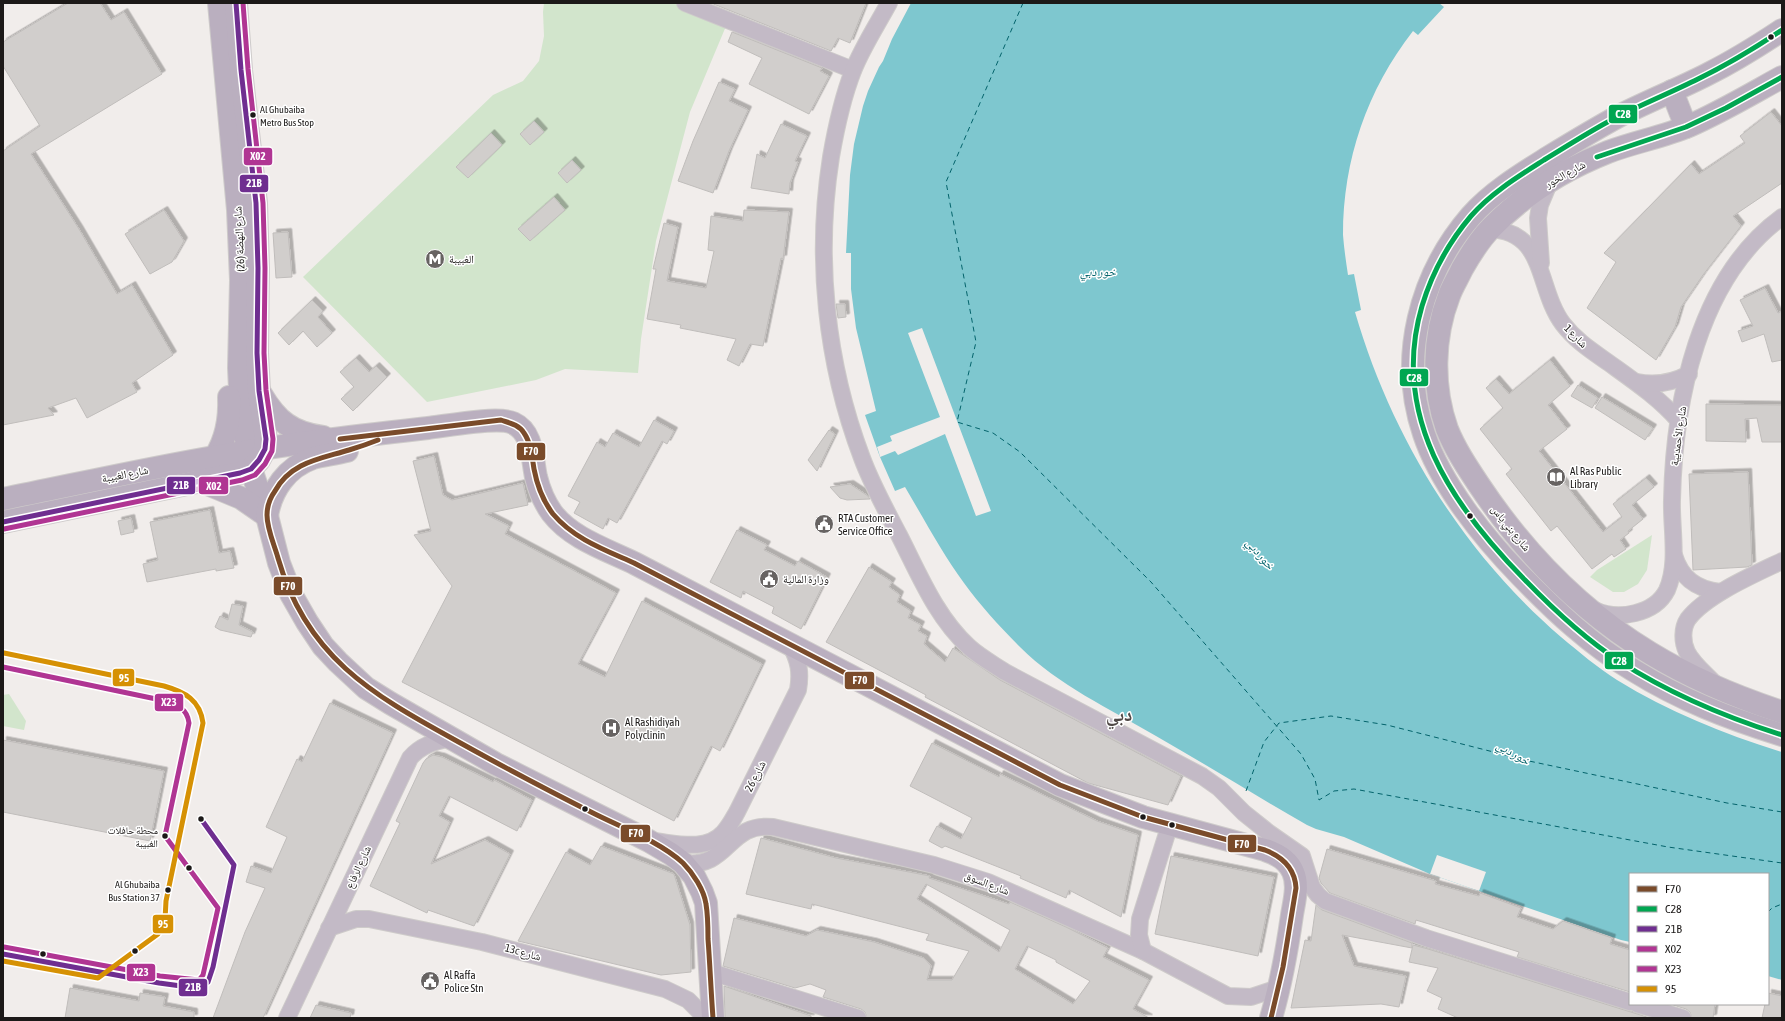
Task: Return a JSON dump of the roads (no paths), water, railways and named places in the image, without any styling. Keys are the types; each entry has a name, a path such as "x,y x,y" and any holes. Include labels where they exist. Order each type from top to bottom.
{"street":[{"name":"شارع النهضة (26)","path":"219,3 238,210 241,280 241,403 267,516 284,578 307,622 324,646 338,662 366,688 451,738 560,797 649,841 683,863 694,876 706,903 712,1018"},
{"name":"شارع النهضة (26)","path":"236,3 241,70 254,183 258,238 257,353 266,439 254,456"},
{"path":"241,70 246,36 243,3"},
{"path":"686,3 853,70"},
{"path":"889,3 853,70 836,130 828,180 824,233 826,312 842,394 863,459 879,496 928,593 953,630 986,660 1005,672 1215,785 1244,813 1282,843 1302,856 1312,886 1318,895 1325,901 1426,938 1629,1002"},
{"path":"1782,30 1729,63 1619,117 1566,147 1525,172 1473,213 1452,239 1422,300 1415,333 1413,360 1416,401 1424,433 1437,464 1467,513 1503,558 1542,599 1585,637 1632,670 1682,698 1734,720 1782,734"},
{"name":"شارع الخور","path":"1489,229 1520,201 1569,170 1608,152 1686,127 1726,108 1782,77"},
{"path":"1672,91 1686,127"},
{"name":"شارع 1","path":"1540,270 1541,253 1538,218 1540,205 1550,181"},
{"name":"شارع الأحمديية","path":"1584,605 1601,613 1620,617 1645,610 1654,604 1666,590 1672,572 1672,493 1679,421 1689,374 1701,331 1718,290 1744,254 1759,237 1782,217"},
{"name":"شارع 1","path":"1489,229 1501,229 1513,233 1531,248 1537,259 1555,310 1573,335 1584,346 1658,399 1679,421"},
{"name":"شارع بني ياس","path":"1489,229 1470,254 1449,294 1441,320 1436,356 1438,392 1443,414 1447,428 1463,461 1490,502 1518,537 1549,572 1584,605 1648,652 1683,672 1719,688 1782,712"},
{"path":"215,456 222,445 227,430 230,413 230,382 235,358 240,347"},
{"name":"شارع 1","path":"1636,382 1660,384 1689,374"},
{"path":"260,391 271,410 288,426 307,434 340,439"},
{"path":"254,456 340,439 394,432 501,420 513,423 526,434 540,490 551,512 569,530 1060,785 1122,810 1274,853 1285,861 1293,872 1296,881 1296,890 1281,983 1271,1018"},
{"path":"200,481 241,498 267,516 271,498 276,489 288,474 296,467 314,458 360,447 394,432"},
{"name":"شارع الغبيبة","path":"3,499 215,456 254,456"},
{"name":"شارع الغبيبة","path":"3,522 240,473 254,456"},
{"path":"1673,554 1682,573 1690,581 1709,591 1720,592"},
{"path":"1719,688 1687,652 1684,642 1684,630 1687,620 1720,592 1782,561"},
{"name":"شارع 26","path":"649,841 698,845 708,843 716,839 728,826 737,812 798,690 800,681 798,663 790,646"},
{"name":"شارع الرفاع","path":"287,1018 410,758 422,747 451,738"},
{"path":"1143,950 1139,935 1140,919 1170,824"},
{"name":"شارع السوق","path":"683,863 691,864 708,861 716,857 743,832 752,828 763,826 773,827 934,865 961,873 1014,893 1143,950 1228,996 1240,998 1262,995 1281,983"},
{"name":"13c شارع","path":"330,928 356,919 370,919 482,942 665,989 688,1000 706,1018"},
{"path":"710,972 858,1018"},
{"path":"1641,1005 1683,1018"}],"water":[{"name":"خور دبي","path":"911,3 1439,3 1444,7 1418,35 1413,31 1383,77 1361,127 1347,180 1343,235 1345,255 1348,275 1354,274 1361,310 1355,312 1370,358 1388,403 1410,447 1434,489 1462,530 1492,568 1525,604 1589,660 1637,692 1718,730 1782,752 1782,980 1769,976 1769,873 1629,873 1629,942 1621,940 1430,874 1344,837 1307,825 1085,696 1035,661 1005,632 990,616 956,572 905,487 895,491 880,457 865,415 876,411 856,328 851,289 851,253 846,253 850,175 854,144 863,106 868,91 892,39"}],"place":[{"name":"Al Ghubaiba Metro Bus Stop","path":"253,115"},
{"name":"الغبيبة","path":"435,259"},
{"name":"Al Ras Public Library","path":"1556,477"},
{"name":"RTA Customer Service Office","path":"824,524"},
{"name":"وزارة المالية","path":"769,579"},
{"name":"Al Rashidiyah Polyclinin","path":"611,728"},
{"name":"محطة حافلات الغبيبة","path":"165,836"},
{"name":"Al Ghubaiba Bus Station 37","path":"168,890"},
{"name":"Al Raffa Police Stn","path":"430,981"}],"district":[{"name":"دبي","path":"1119,714"}]}
